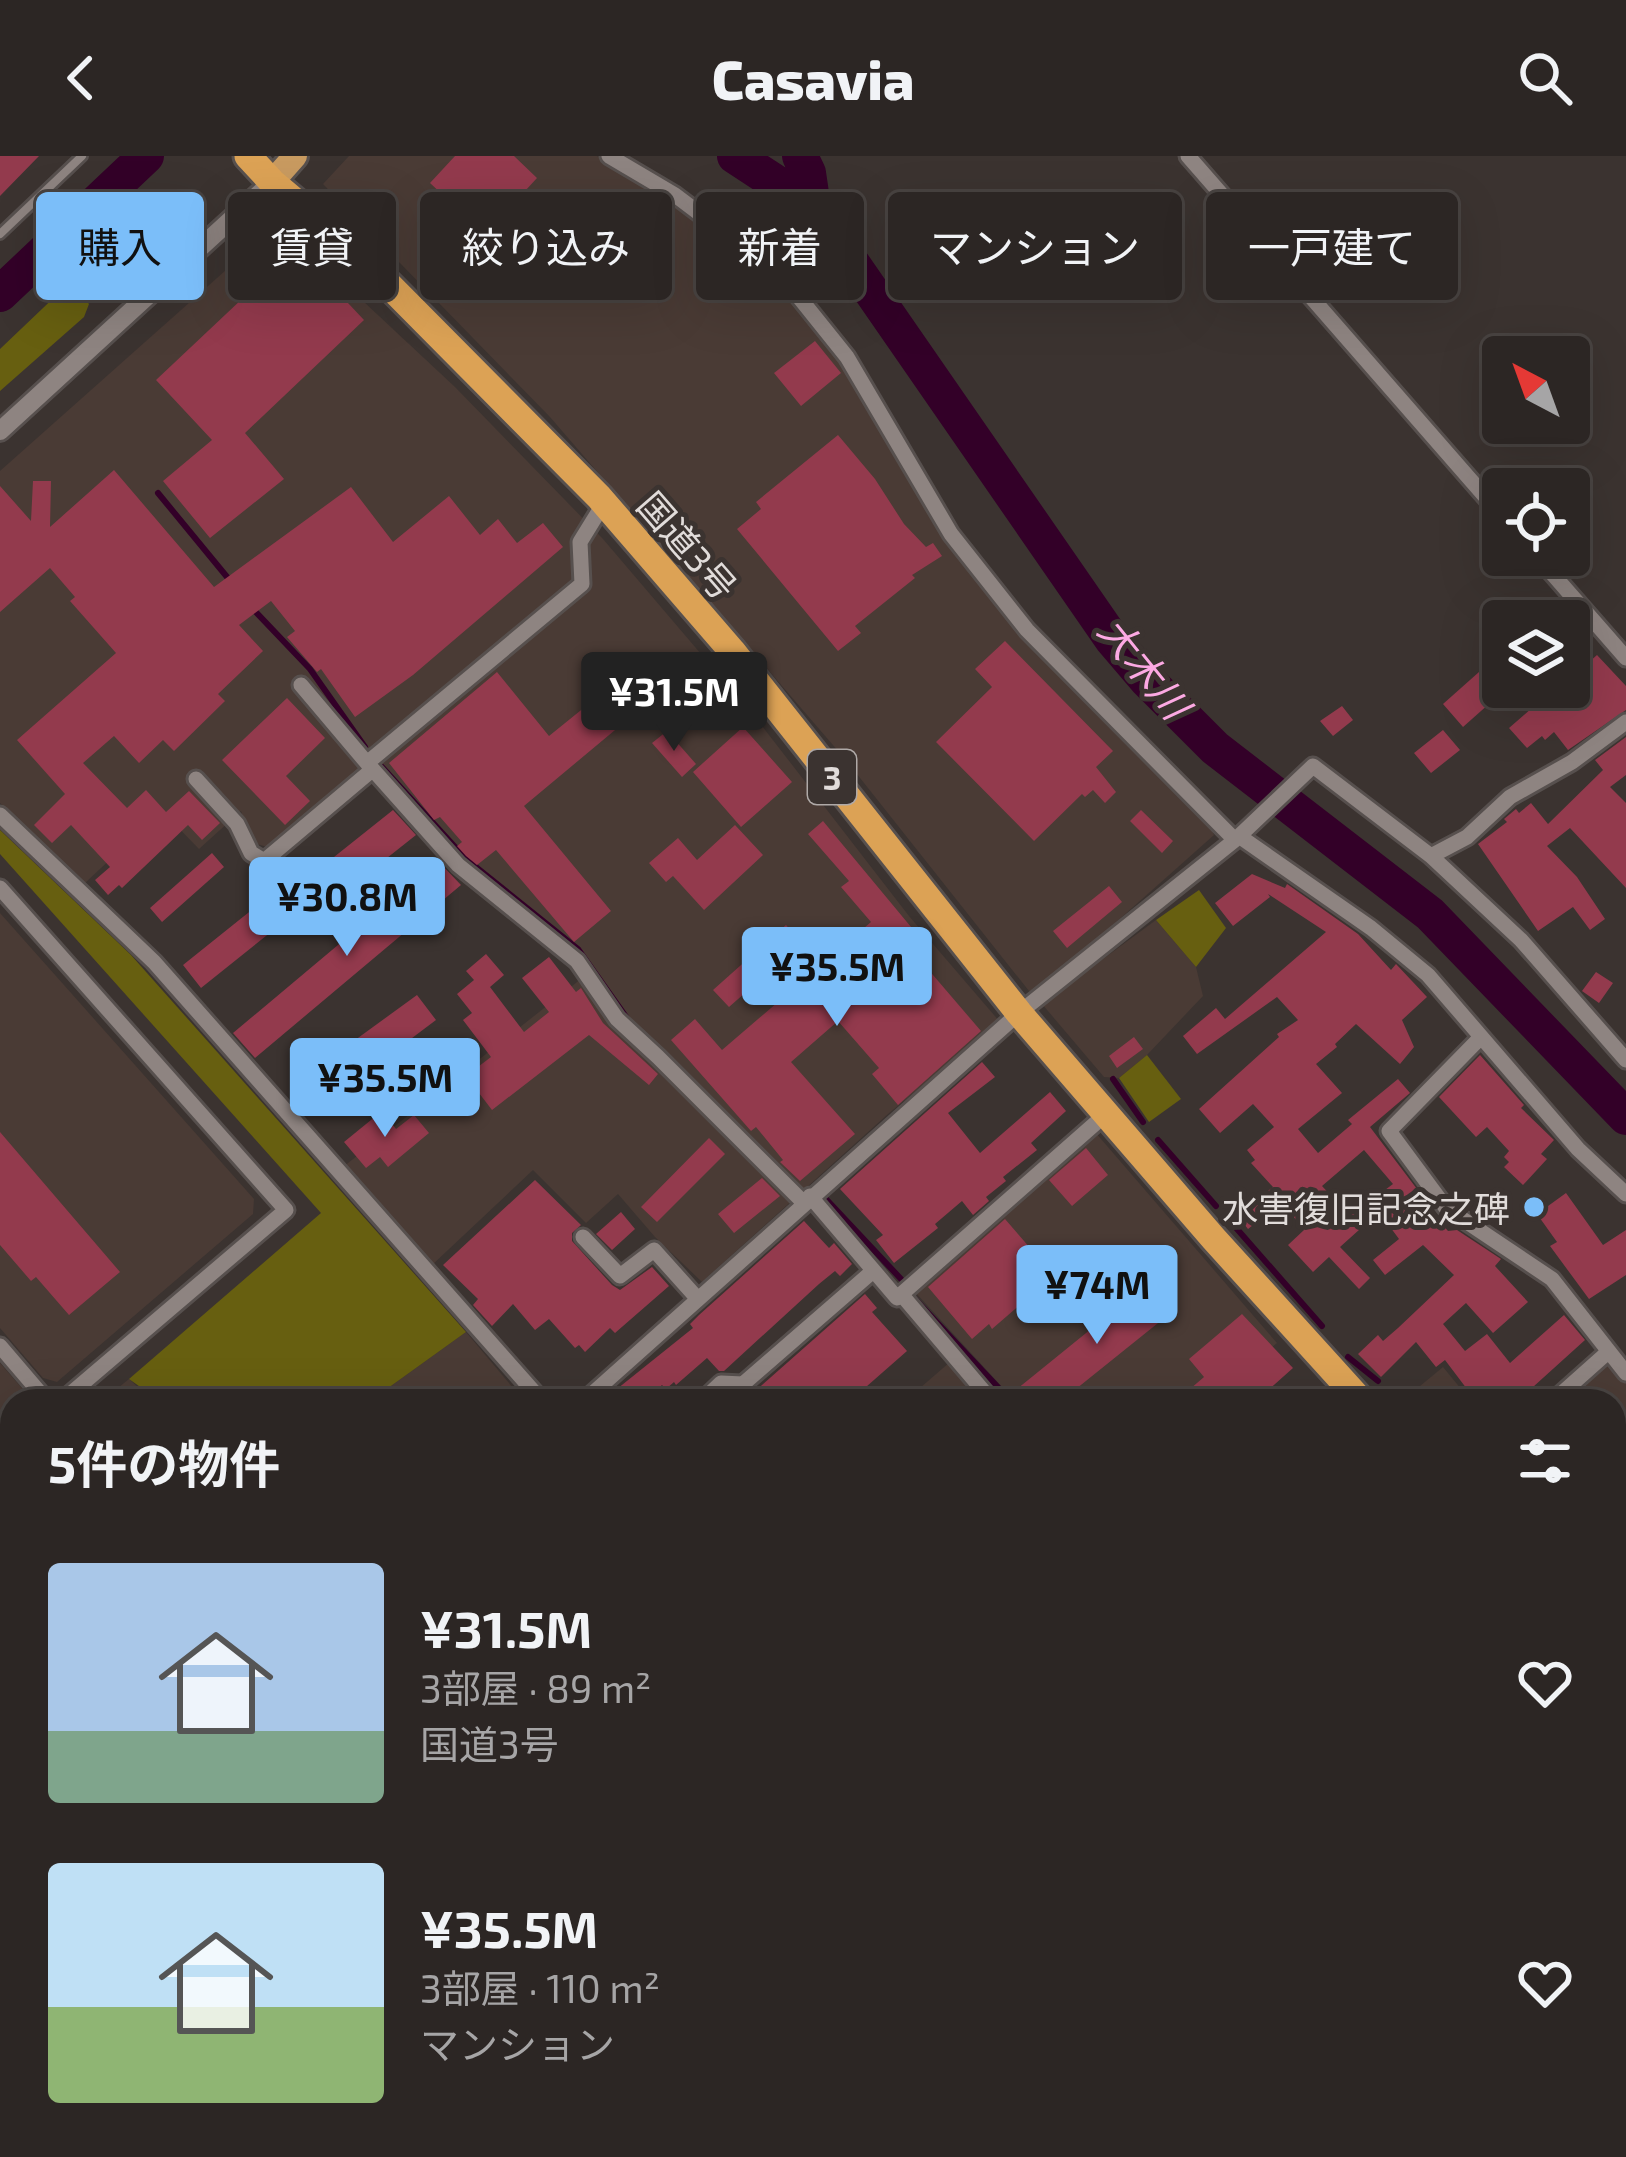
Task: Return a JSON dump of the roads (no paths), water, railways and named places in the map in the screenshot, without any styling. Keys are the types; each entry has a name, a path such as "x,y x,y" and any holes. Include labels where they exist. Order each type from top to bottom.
{"highway":[{"name":"国道3号","path":"248,156 361,256 604,503 732,651 1019,1013 1349,1389"}],"main road":[{"path":"272,182 295,156"}],"street":[{"path":"609,156 675,196 782,276 848,357 951,533 1015,614 1237,838 1274,857 1414,964 1578,1149 1626,1194"},
{"path":"1188,156 1482,494"},
{"path":"0,431 272,182"},
{"path":"196,778 236,824 251,853 264,861 582,584 580,542 604,503"},
{"path":"1554,576 1626,658"},
{"path":"301,685 458,865 578,961 632,1037 807,1199 896,1298 1106,1114"},
{"path":"1431,856 1467,837 1510,797 1572,762 1626,722"},
{"path":"597,1389 1019,1013 1237,838 1313,766 1431,856 1521,940 1626,1060"},
{"path":"0,815 154,962 531,1389"},
{"path":"0,888 286,1210 76,1389"},
{"path":"1481,1036 1389,1131 1446,1208 1552,1279 1626,1373"},
{"path":"584,1237 620,1276 653,1250 697,1298"},
{"path":"715,1389 721,1383 743,1384 873,1271"},
{"path":"901,1294 982,1389"},
{"path":"0,1346 37,1389"},
{"path":"1566,1389 1608,1352"}],"lane":[{"path":"0,235 82,156"}],"waterway":[{"name":"大木川","path":"0,294 146,156"},
{"name":"大木川","path":"735,156 813,207 1112,639 1147,680 1215,748 1430,914 1626,1117"},
{"path":"800,156 811,192"},
{"path":"158,493 232,583"},
{"path":"251,607 310,669 365,747"},
{"path":"382,767 466,859 578,949 629,1021"},
{"path":"1113,1079 1143,1122"},
{"path":"1158,1140 1216,1206"},
{"path":"827,1200 901,1279"},
{"path":"1230,1221 1322,1326"},
{"path":"914,1298 1000,1389"},
{"path":"1348,1357 1378,1381"}],"place":[{"name":"水害復旧記念之碑","path":"1534,1207"}]}
